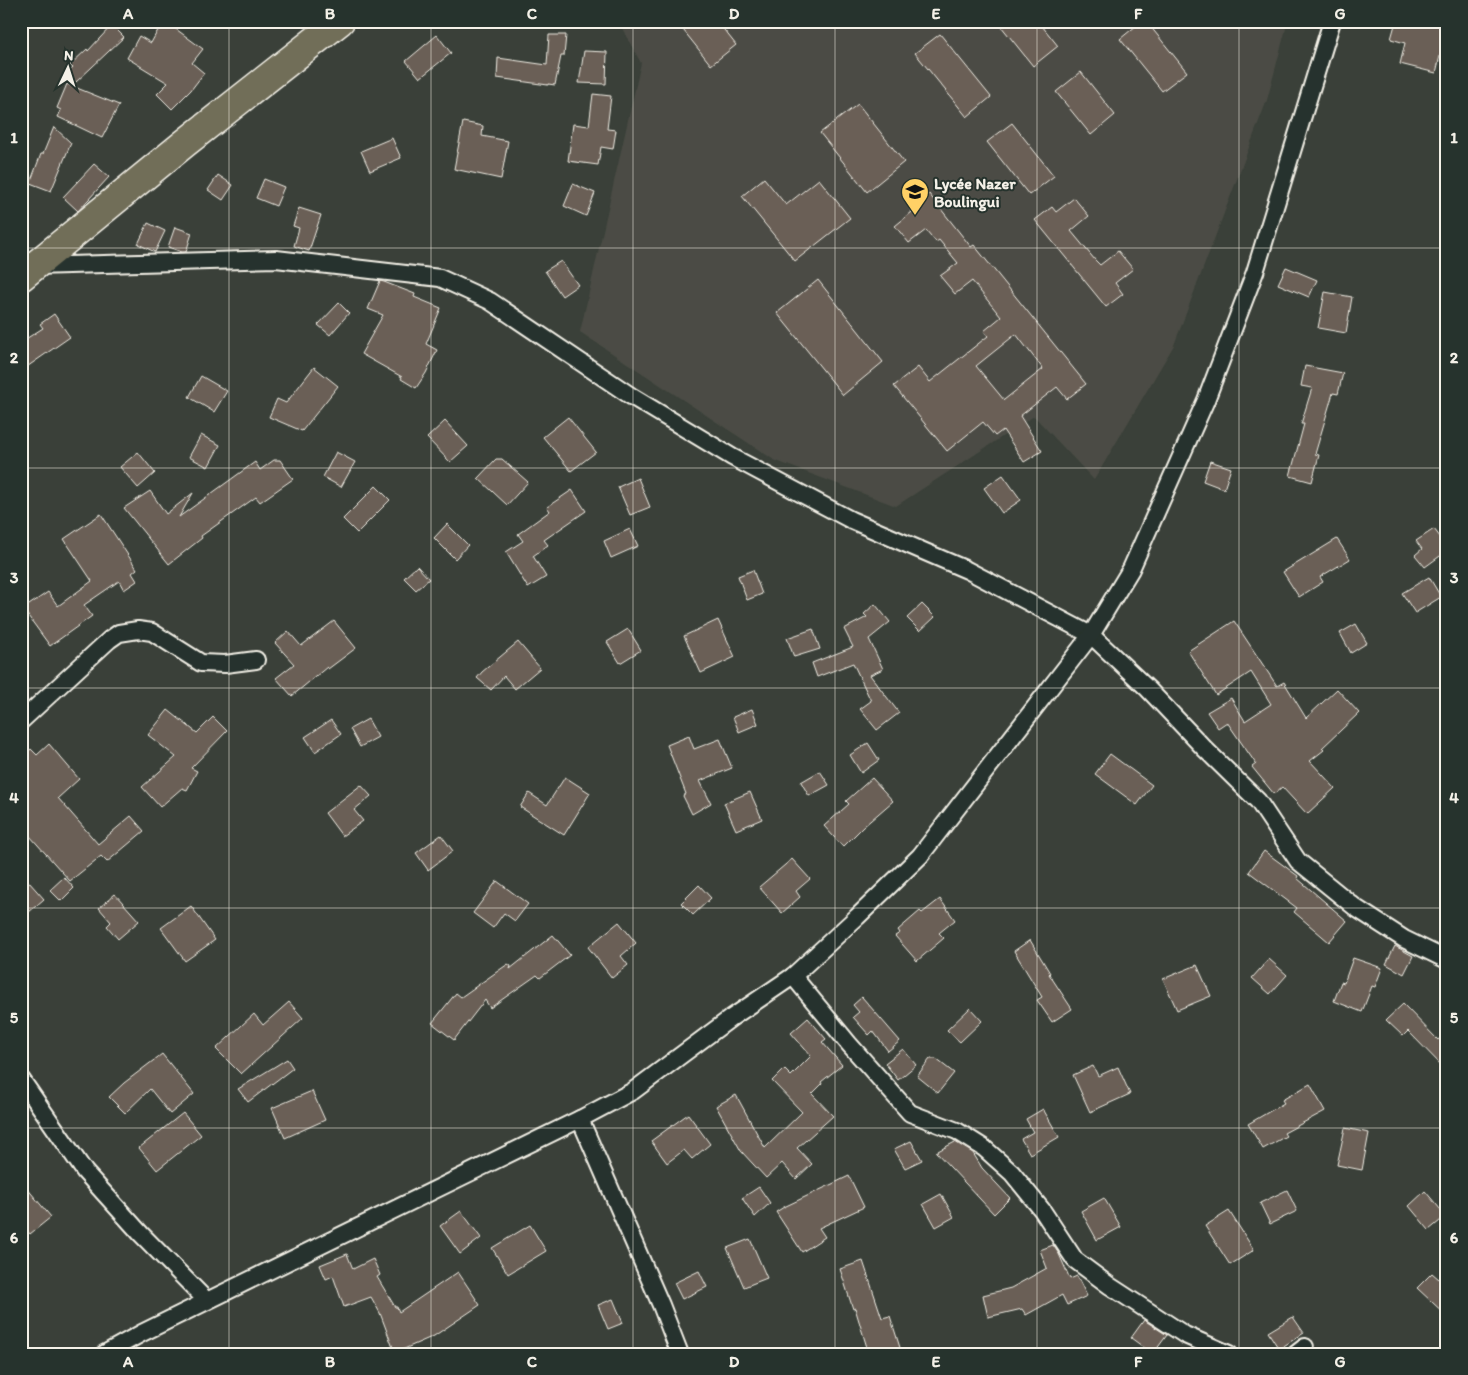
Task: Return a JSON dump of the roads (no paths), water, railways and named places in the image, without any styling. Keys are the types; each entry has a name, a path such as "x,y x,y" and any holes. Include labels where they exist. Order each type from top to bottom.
{"highway":[{"path":"25,267 340,21"}],"street":[{"path":"104,1354 206,1301 580,1119 633,1091 731,1018 793,976 920,856 1091,635 1131,569 1206,400 1255,272 1332,21"},
{"path":"25,267 276,259 440,278 490,301 631,396 732,457 851,520 967,570 1091,635 1148,689 1258,801 1298,861 1356,908 1404,939 1447,960"},
{"path":"21,721 119,633 138,630 152,632 201,663 225,664 256,660"},
{"path":"793,976 849,1044 910,1113 957,1131 984,1148 1012,1173 1042,1210 1076,1260 1110,1286 1185,1335 1229,1354"},
{"path":"21,1079 85,1172 141,1234 206,1301"},
{"path":"580,1119 661,1305 680,1354"}],"place":[{"name":"Lycée Nazer Boulingui","path":"915,216"}]}
